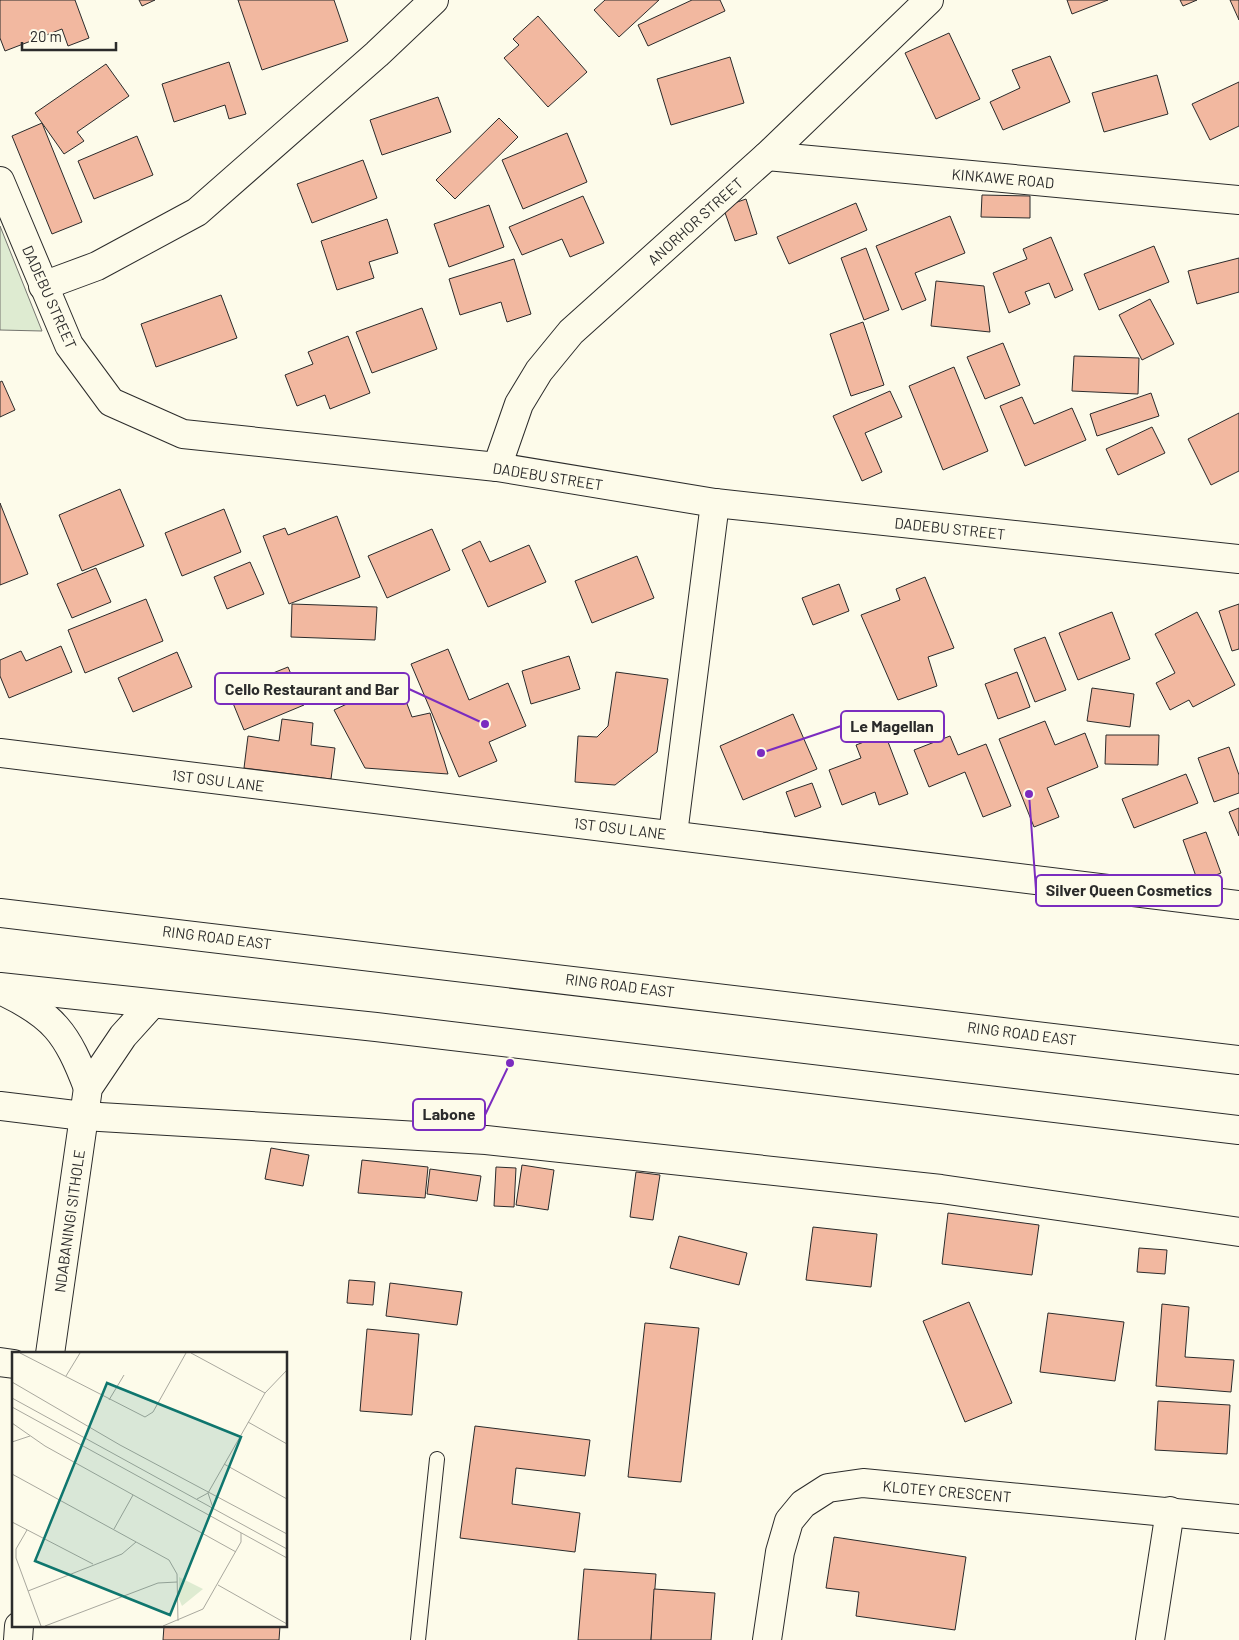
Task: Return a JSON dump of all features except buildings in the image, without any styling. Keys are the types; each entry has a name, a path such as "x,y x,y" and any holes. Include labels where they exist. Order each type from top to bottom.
{"street":[{"path":"43,286 97,266 197,212 377,54 434,0"},
{"name":"ANORHOR STREET","path":"497,467 520,404 539,371 571,332 767,156 929,0"},
{"name":"KINKAWE ROAD","path":"767,156 1239,200"},
{"name":"DADEBU STREET","path":"0,181 69,345 110,402 183,434 497,467 715,503 1239,559"},
{"path":"673,834 715,503"},
{"name":"1ST OSU LANE","path":"0,753 673,834 1239,905"},
{"name":"RING ROAD EAST","path":"0,912 1239,1060"},
{"path":"0,988 376,1027 1239,1130"},
{"path":"0,988 27,1002 51,1021 73,1049 88,1088"},
{"name":"NDABANINGI SITHOLE","path":"50,1352 88,1088 123,1036 150,1005"},
{"path":"0,1106 83,1116 486,1140 941,1188 1239,1232"},
{"name":"KLOTEY CRESCENT","path":"767,1640 780,1552 789,1521 803,1504 828,1488 862,1483 1239,1519"},
{"path":"1150,1640 1170,1511"}],"lane":[{"path":"418,1640 437,1459"}],"green space":[{"path":"0,226 42,331 0,330"}],"place":[{"name":"Cello Restaurant and Bar","path":"485,724"},
{"name":"Le Magellan","path":"761,753"},
{"name":"Silver Queen Cosmetics","path":"1029,794"},
{"name":"Labone","path":"510,1063"}]}
